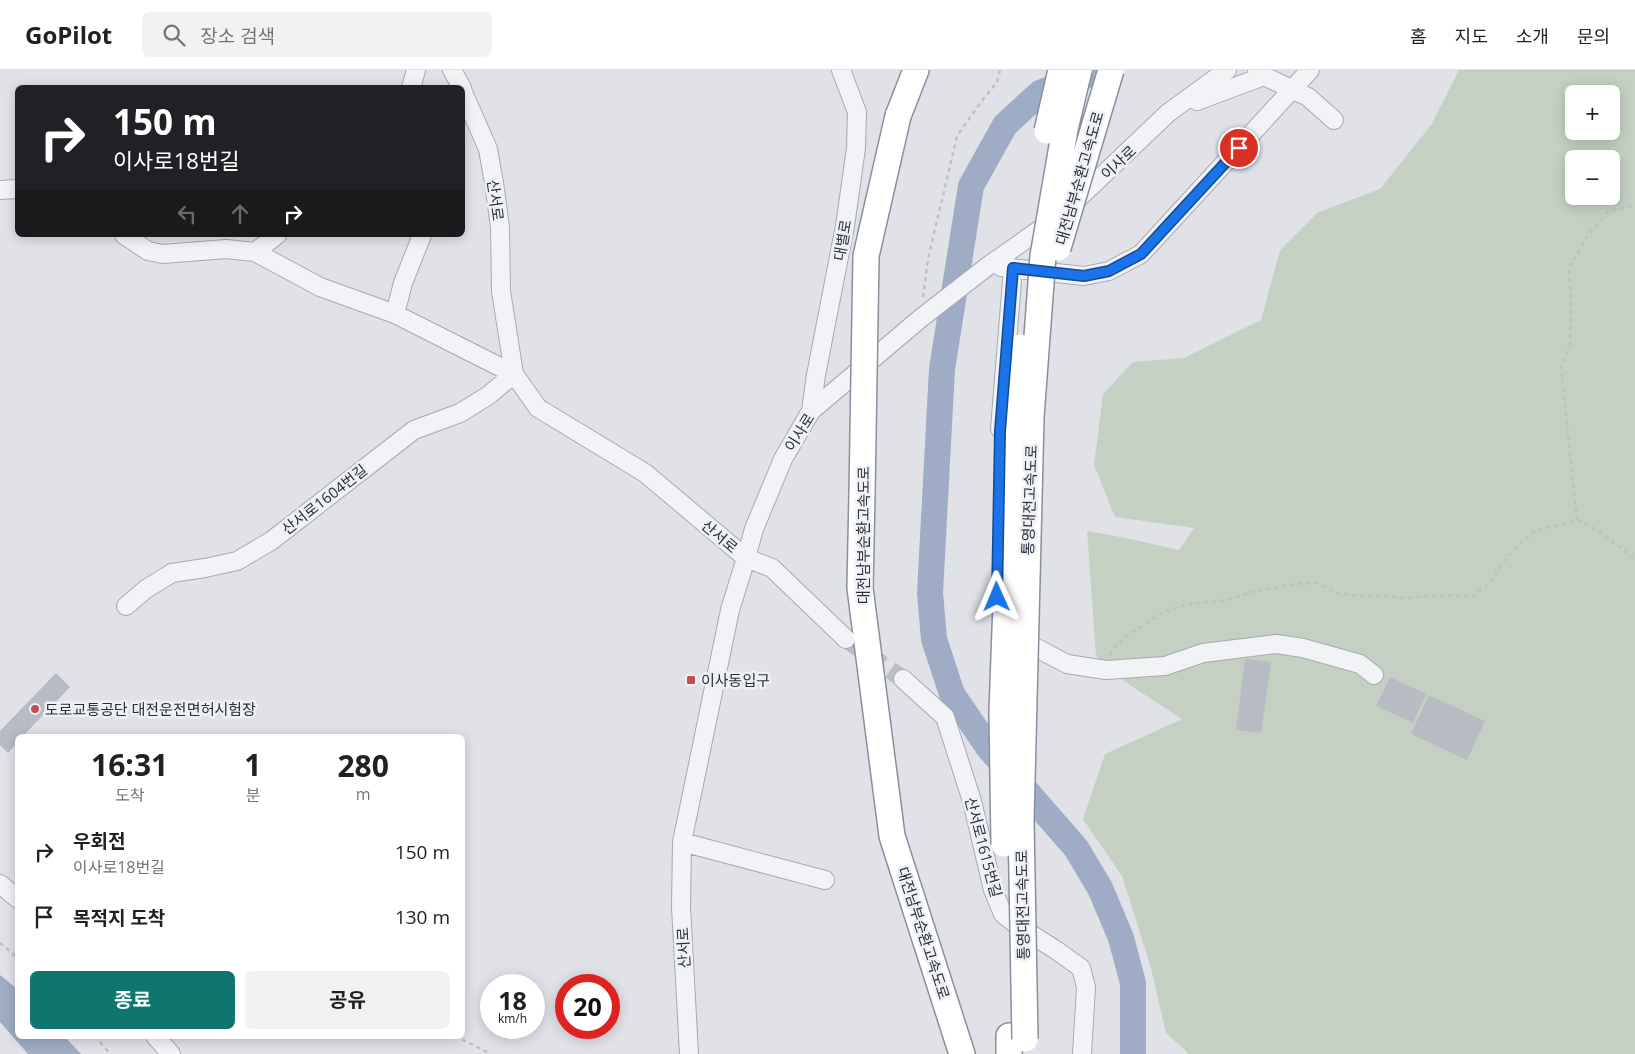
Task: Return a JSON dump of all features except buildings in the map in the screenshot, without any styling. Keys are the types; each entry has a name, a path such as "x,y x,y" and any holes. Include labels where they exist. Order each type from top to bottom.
{"highway":[{"name":"대전남부순환고속도로","path":"916,70 898,116 866,256 860,588 892,836 962,1054"},
{"name":"통영대전고속도로","path":"1017,1046 1002,711 1013,414 1029,255 1048,126 1061,70"},
{"name":"통영대전고속도로","path":"1017,1046 1031,417 1043,256 1065,129 1079,70"},
{"name":"대전남부순환고속도로","path":"1039,315 1111,70"}],"street":[{"path":"412,85 416,70"},
{"name":"산서로","path":"452,70 460,85"},
{"name":"대별로","path":"811,411 816,375 845,226 856,148 857,112 841,70"},
{"name":"이사로","path":"746,558 754,530 783,459 811,411 921,318 985,268 1062,214 1168,112 1227,70"},
{"path":"985,268 1013,268 1084,276 1109,271 1141,254 1310,70"},
{"path":"1168,112 1261,73 1292,91 1308,97 1334,120"},
{"name":"산서로","path":"465,96 488,149 494,183 500,227 501,291 514,374 538,408 645,473 746,558 728,619 682,842 681,907 689,1054"},
{"path":"0,190 15,189"},
{"path":"127,237 148,251 164,254 226,248 255,252 274,237"},
{"path":"395,314 403,284 421,237"},
{"name":"산서로","path":"255,252 320,287 395,314 514,374"},
{"path":"1013,268 1000,431 996,581 999,628 1067,664 1106,670 1165,666 1203,653 1276,644 1303,648 1360,664 1374,675"},
{"name":"산서로1604번길","path":"126,606 146,588 172,573 236,561 271,541 414,430 460,413 489,395 514,374"},
{"path":"746,558 772,568 846,639"},
{"name":"산서로1615번길","path":"904,679 945,717 972,801 993,890 1003,914 1081,968 1086,987 1082,1054"},
{"path":"682,842 825,880"},
{"path":"0,884 15,896"},
{"path":"158,1039 171,1054"}],"path":[{"path":"921,318 928,259 957,136 980,102 997,82 1000,70"},
{"path":"1577,520 1561,367 1570,346 1571,299 1569,268 1588,235 1608,212 1635,205"},
{"path":"1106,670 1112,650 1126,636 1166,611 1188,604 1229,600 1252,592 1296,584 1316,583 1337,594 1359,596 1403,598 1447,595 1473,596 1491,582 1504,561 1517,546 1536,531 1577,520 1599,531 1635,559"},
{"path":"0,942 15,955"},
{"path":"98,1039 110,1054"},
{"path":"461,1039 491,1054"}],"green space":[{"path":"1459,70 1635,70 1635,1054 1189,1054 1166,1033 1151,968 1122,876 1083,819 1105,754 1182,719 1125,682 1096,656 1087,531 1179,550 1194,528 1115,517 1094,465 1103,394 1133,362 1184,358 1261,320 1280,250 1317,213 1380,189 1431,125"}],"water":[{"path":"0,975 15,987 15,1039 67,1039 81,1054 28,1054 0,1022"}],"waterway":[{"path":"1100,70 1040,93 1005,125 971,186 942,369 930,593 934,639 952,694 988,747 1076,848 1100,888 1121,938 1133,983 1133,1054"}],"tunnel":[{"path":"846,639 903,679"}],"place":[{"name":"이사동입구","path":"691,680"},
{"name":"도로교통공단 대전운전면허시험장","path":"35,709"}],"route":[{"path":"997,597 1000,431 1013,268 1084,276 1109,271 1141,254 1239,148"}]}
